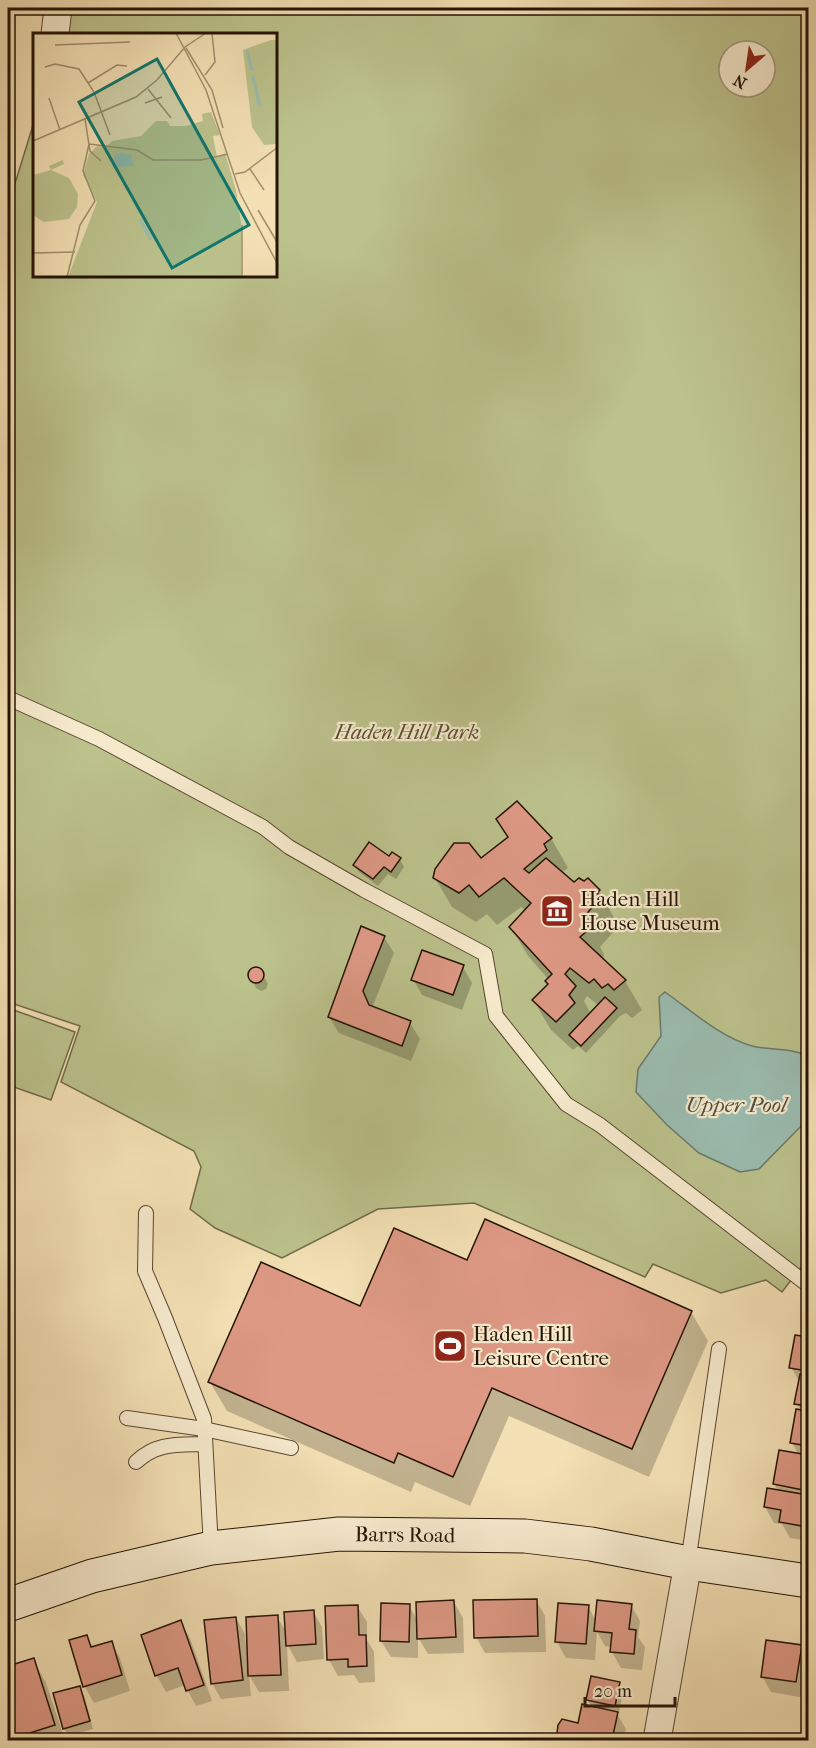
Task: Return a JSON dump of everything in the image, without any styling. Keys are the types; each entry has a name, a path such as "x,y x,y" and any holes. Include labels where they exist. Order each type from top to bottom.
{"street":[{"path":"55,33 58,8"},
{"name":"Barrs Road","path":"8,1605 92,1576 211,1548 339,1534 525,1536 591,1544 688,1563 808,1581"},
{"path":"657,1740 688,1563"}],"lane":[{"path":"8,698 109,744 262,827 289,847 364,890 485,954 496,1016 566,1104 600,1125 808,1284"},
{"path":"146,1213 145,1271 204,1419 211,1548"},
{"path":"688,1563 719,1349"},
{"path":"127,1418 204,1429 291,1448"},
{"path":"136,1462 146,1452 168,1445 205,1444"}],"green space":[{"name":"Haden Hill Park","path":"70,8 808,8 808,1271 802,1266 782,1292 766,1280 721,1293 653,1264 645,1277 474,1203 378,1209 282,1258 215,1228 190,1209 201,1167 194,1151 61,1082 80,1026 8,1002 8,206 33,125 33,278 278,278 278,33 62,33"},
{"path":"8,1008 75,1032 51,1100 8,1085"}],"water":[{"name":"Upper Pool","path":"665,992 707,1023 740,1042 752,1046 798,1052 808,1058 808,1119 759,1169 740,1172 699,1153 667,1125 636,1092 638,1069 661,1036 659,997"}],"building":[{"name":"Haden Hill House Museum","path":"517,801 552,838 544,844 547,850 524,869 529,873 546,858 574,882 579,878 584,881 588,878 600,890 597,893 601,897 583,918 588,923 587,931 580,937 626,980 614,990 608,984 602,988 594,979 589,983 570,968 565,974 576,986 569,995 575,1003 556,1022 532,1000 548,984 545,981 552,974 509,927 531,903 504,878 479,897 469,885 459,893 433,878 435,869 454,843 469,843 481,858 508,837 496,819"},
{"path":"369,842 389,856 392,852 401,858 391,872 384,867 373,879 353,865"},
{"path":"361,926 385,936 363,991 369,1005 411,1021 402,1046 328,1017"},
{"path":"422,950 464,965 453,995 411,980"},
{"path":"256,967 262,969 264,975 262,981 256,983 250,981 248,975 250,969"},
{"path":"605,997 617,1008 581,1046 569,1035"},
{"name":"Haden Hill Leisure Centre","path":"485,1219 692,1311 632,1449 492,1388 453,1477 398,1453 394,1463 208,1382 261,1262 360,1306 394,1228 467,1260"},
{"path":"795,1335 808,1337 808,1371 789,1368"},
{"path":"800,1374 808,1375 808,1406 794,1404"},
{"path":"796,1409 808,1411 808,1446 790,1443"},
{"path":"779,1450 808,1455 808,1491 773,1484"},
{"path":"767,1488 808,1495 808,1527 779,1522 781,1510 764,1507"},
{"path":"537,1599 538,1636 474,1638 473,1600"},
{"path":"454,1600 456,1637 417,1639 416,1602"},
{"path":"597,1600 632,1604 629,1629 636,1630 634,1654 610,1652 612,1633 594,1631"},
{"path":"381,1603 410,1604 409,1642 380,1641"},
{"path":"558,1603 589,1605 586,1644 555,1642"},
{"path":"358,1605 359,1635 366,1635 367,1666 348,1667 348,1659 327,1660 325,1606"},
{"path":"314,1610 316,1644 286,1646 284,1612"},
{"path":"278,1615 281,1675 248,1676 246,1617"},
{"path":"236,1617 243,1680 211,1684 204,1620"},
{"path":"181,1620 204,1685 186,1691 178,1668 155,1676 141,1635"},
{"path":"87,1635 91,1647 112,1641 122,1675 83,1687 69,1640"},
{"path":"766,1640 802,1645 796,1682 761,1677"},
{"path":"808,1650 808,1688 802,1687"},
{"path":"34,1658 55,1725 8,1740 8,1666"},
{"path":"591,1676 620,1682 615,1706 586,1700"},
{"path":"80,1686 90,1721 63,1729 53,1693"},
{"path":"582,1704 618,1712 612,1740 574,1740 559,1737 558,1725 562,1719 578,1723"}],"place":[{"name":"Haden Hill House Museum","path":"557,911"},
{"name":"Haden Hill Leisure Centre","path":"450,1346"}]}
